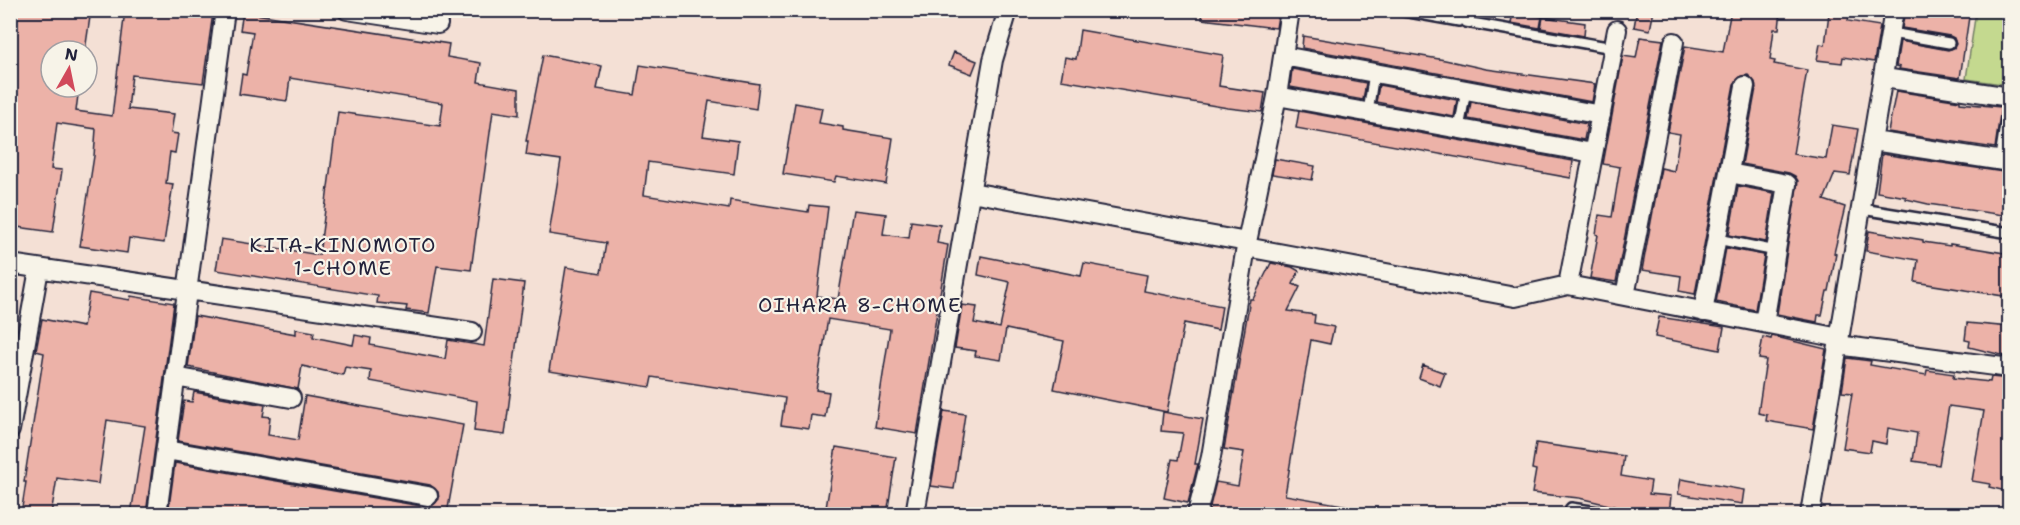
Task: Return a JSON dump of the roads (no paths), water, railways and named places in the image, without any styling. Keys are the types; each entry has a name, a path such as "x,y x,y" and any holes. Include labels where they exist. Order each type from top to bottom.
{"street":[{"path":"157,514 225,10"},
{"path":"347,10 417,16 438,24"},
{"path":"915,514 993,60 1008,10"},
{"path":"1197,514 1211,457 1246,244 1277,96 1290,10"},
{"path":"1810,514 1884,78 1891,33 1890,11"},
{"path":"1568,285 1617,30"},
{"path":"1625,296 1674,42"},
{"path":"1283,56 1601,115"},
{"path":"1884,78 2010,97"},
{"path":"1703,312 1745,86"},
{"path":"1277,96 1593,153"},
{"path":"1873,141 2007,161 2010,122"},
{"path":"1729,173 1787,184 1764,323"},
{"path":"971,192 1515,297 1568,285 1764,323 1839,341 2010,368"},
{"path":"10,264 472,332"},
{"path":"10,430 39,269"},
{"path":"175,376 291,398"},
{"path":"166,450 428,496"}],"lane":[{"path":"1398,10 1613,48"},
{"path":"1891,33 1949,43"},
{"path":"1368,112 1374,73"},
{"path":"1459,129 1466,90"},
{"path":"1862,209 2010,233"},
{"path":"1717,239 1776,251"},
{"path":"1571,508 1612,514"}],"district":[{"name":"KITA-KINOMOTO 1-CHOME","path":"343,256"},
{"name":"OIHARA 8-CHOME","path":"860,305"}]}
